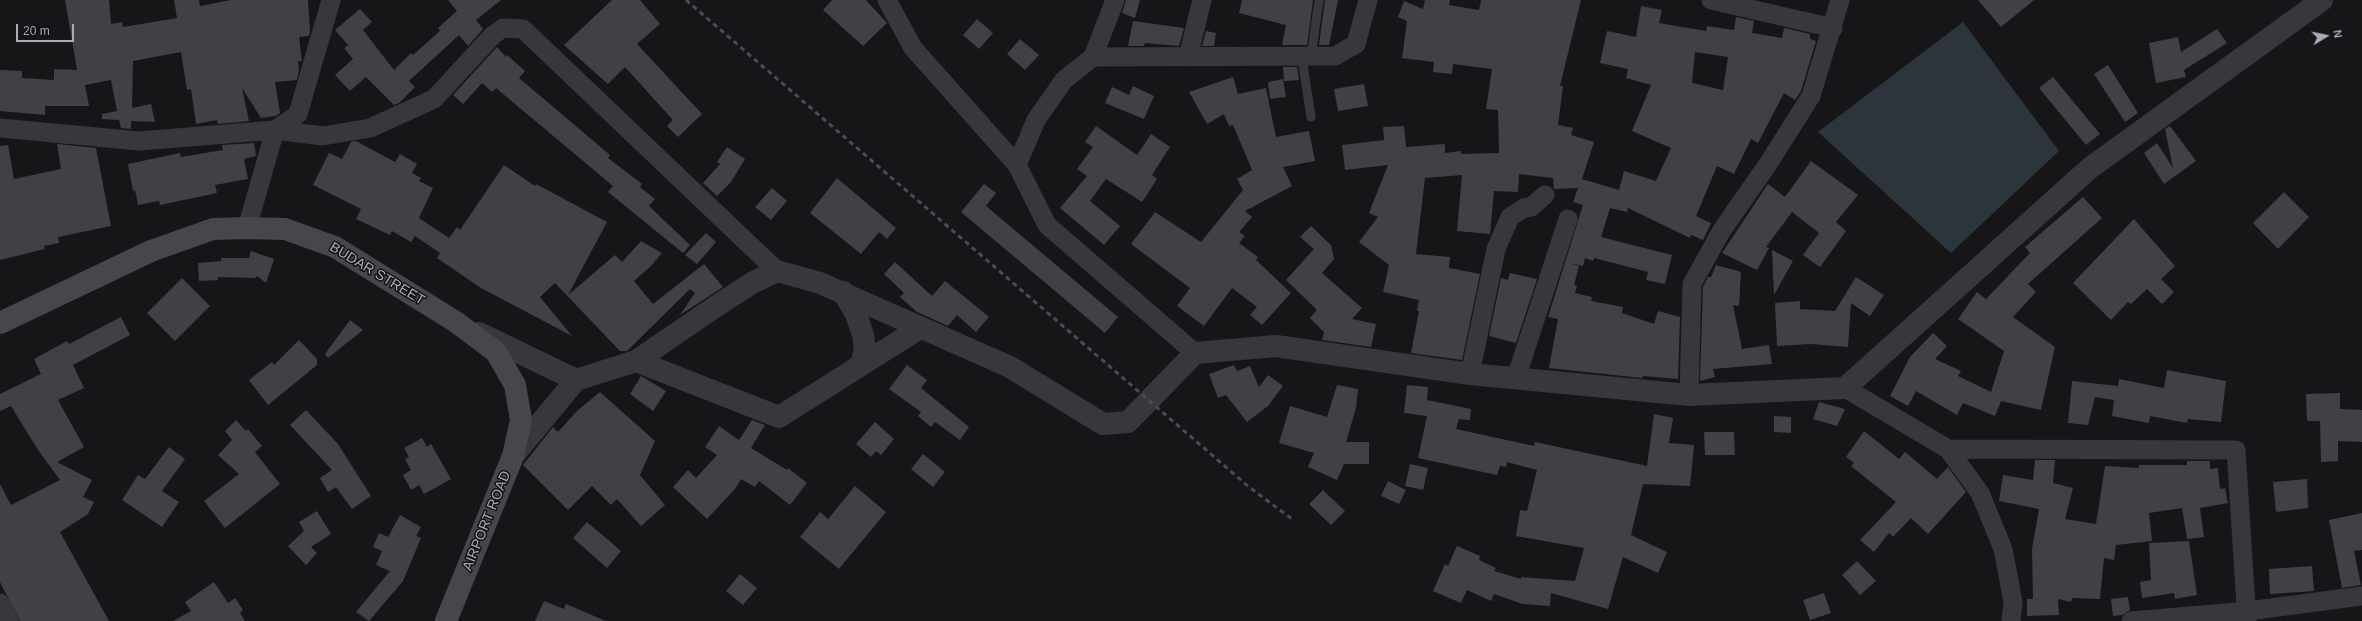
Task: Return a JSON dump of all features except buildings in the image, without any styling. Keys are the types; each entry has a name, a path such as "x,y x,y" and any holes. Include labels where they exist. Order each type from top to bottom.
{"main road":[{"name":"BUDAR STREET","path":"0,323 151,252 212,229 285,229 335,247 456,322 496,352 515,385 521,420"},
{"name":"AIRPORT ROAD","path":"446,621 513,456 521,420"}],"street":[{"path":"247,228 275,130 298,114 331,0"},
{"path":"887,0 913,48 1016,165 1047,225 1194,353"},
{"path":"1016,165 1036,120 1044,108 1064,80 1093,57 1115,0"},
{"path":"1188,57 1202,0"},
{"path":"1093,57 1335,56 1356,44 1368,0"},
{"path":"1711,0 1833,28"},
{"path":"1688,395 1692,284 1722,230 1768,164 1811,96 1833,28 1840,0"},
{"path":"1846,388 2090,168 2322,0"},
{"path":"0,128 139,141 275,130 323,136 370,128 434,99 493,36 503,28 523,29 777,271 820,283 843,292 920,328 940,335 1010,367 1104,424 1128,422 1194,353 1276,346 1470,374 1688,395 1846,388 1948,449 1980,493 2003,549 2013,602 2011,621"},
{"path":"1470,374 1496,248 1510,217 1524,208 1532,207 1545,195"},
{"path":"1516,378 1568,219"},
{"path":"513,456 576,380 636,361 746,287 777,271"},
{"path":"843,292 856,314 863,335 865,349 861,365"},
{"path":"456,322 576,380"},
{"path":"636,361 778,417 920,328"},
{"path":"1948,449 2236,450 2247,616"},
{"path":"2130,621 2247,616 2362,596"},
{"path":"0,603 10,621"}],"lane":[{"path":"1311,117 1306,57 1319,0"}],"shaded area":[{"path":"1963,22 2059,151 1951,253 1818,132"}],"railway":[{"path":"686,0 1249,487 1292,519"}]}
